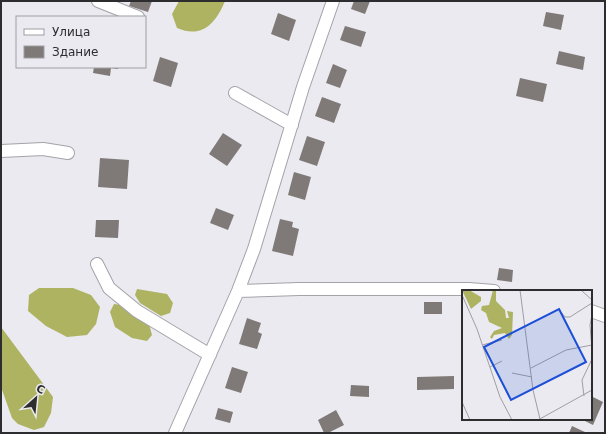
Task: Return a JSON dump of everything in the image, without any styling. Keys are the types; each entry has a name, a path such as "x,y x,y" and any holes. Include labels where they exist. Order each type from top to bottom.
{"street":[{"path":"98,1 136,16"},
{"path":"175,433 238,291 254,249 303,87 333,1"},
{"path":"235,93 292,125"},
{"path":"1,150 42,149 68,153"},
{"path":"97,264 109,288 114,293 137,311 210,356"},
{"path":"238,291 299,289 482,290"},
{"path":"592,311 605,316"}],"green space":[{"path":"179,1 225,1 217,16 207,27 194,32 177,28 172,14"},
{"path":"39,288 73,288 91,295 100,307 96,324 87,335 67,337 46,326 28,311 29,295"},
{"path":"137,289 167,294 173,303 170,313 161,316 140,303 135,295"},
{"path":"114,304 121,305 149,324 152,335 147,341 132,338 115,327 110,312"},
{"path":"1,327 53,397 51,413 44,427 34,430 18,424 12,418 1,387"}],"building":[{"path":"131,1 152,1 148,12 129,6"},
{"path":"354,1 370,1 365,14 351,9"},
{"path":"546,12 564,15 561,30 543,26"},
{"path":"278,13 296,20 289,41 271,34"},
{"path":"345,26 366,32 361,47 340,40"},
{"path":"559,51 585,57 583,70 556,64"},
{"path":"160,57 178,63 171,87 153,81"},
{"path":"333,64 347,70 340,88 326,83"},
{"path":"94,68 111,68 110,76 93,73"},
{"path":"520,78 547,84 543,102 516,96"},
{"path":"322,97 341,104 334,123 315,116"},
{"path":"223,133 242,145 227,166 209,154"},
{"path":"307,136 325,142 317,166 299,160"},
{"path":"100,158 129,160 127,189 98,187"},
{"path":"294,172 311,177 305,200 288,195"},
{"path":"216,208 234,215 228,230 210,223"},
{"path":"280,219 293,222 292,227 299,229 293,256 272,251"},
{"path":"96,220 119,220 118,238 95,237"},
{"path":"499,268 513,270 512,282 497,280"},
{"path":"424,302 442,302 442,314 424,314"},
{"path":"247,318 261,323 258,332 262,334 257,349 239,344"},
{"path":"232,367 248,372 241,393 225,388"},
{"path":"454,376 454,389 417,390 417,377"},
{"path":"351,385 369,386 369,397 350,396"},
{"path":"592,396 603,402 593,425 583,420 592,420"},
{"path":"218,408 233,412 230,423 215,419"},
{"path":"336,410 344,425 328,433 324,433 318,420"},
{"path":"572,426 587,433 569,433"}]}
